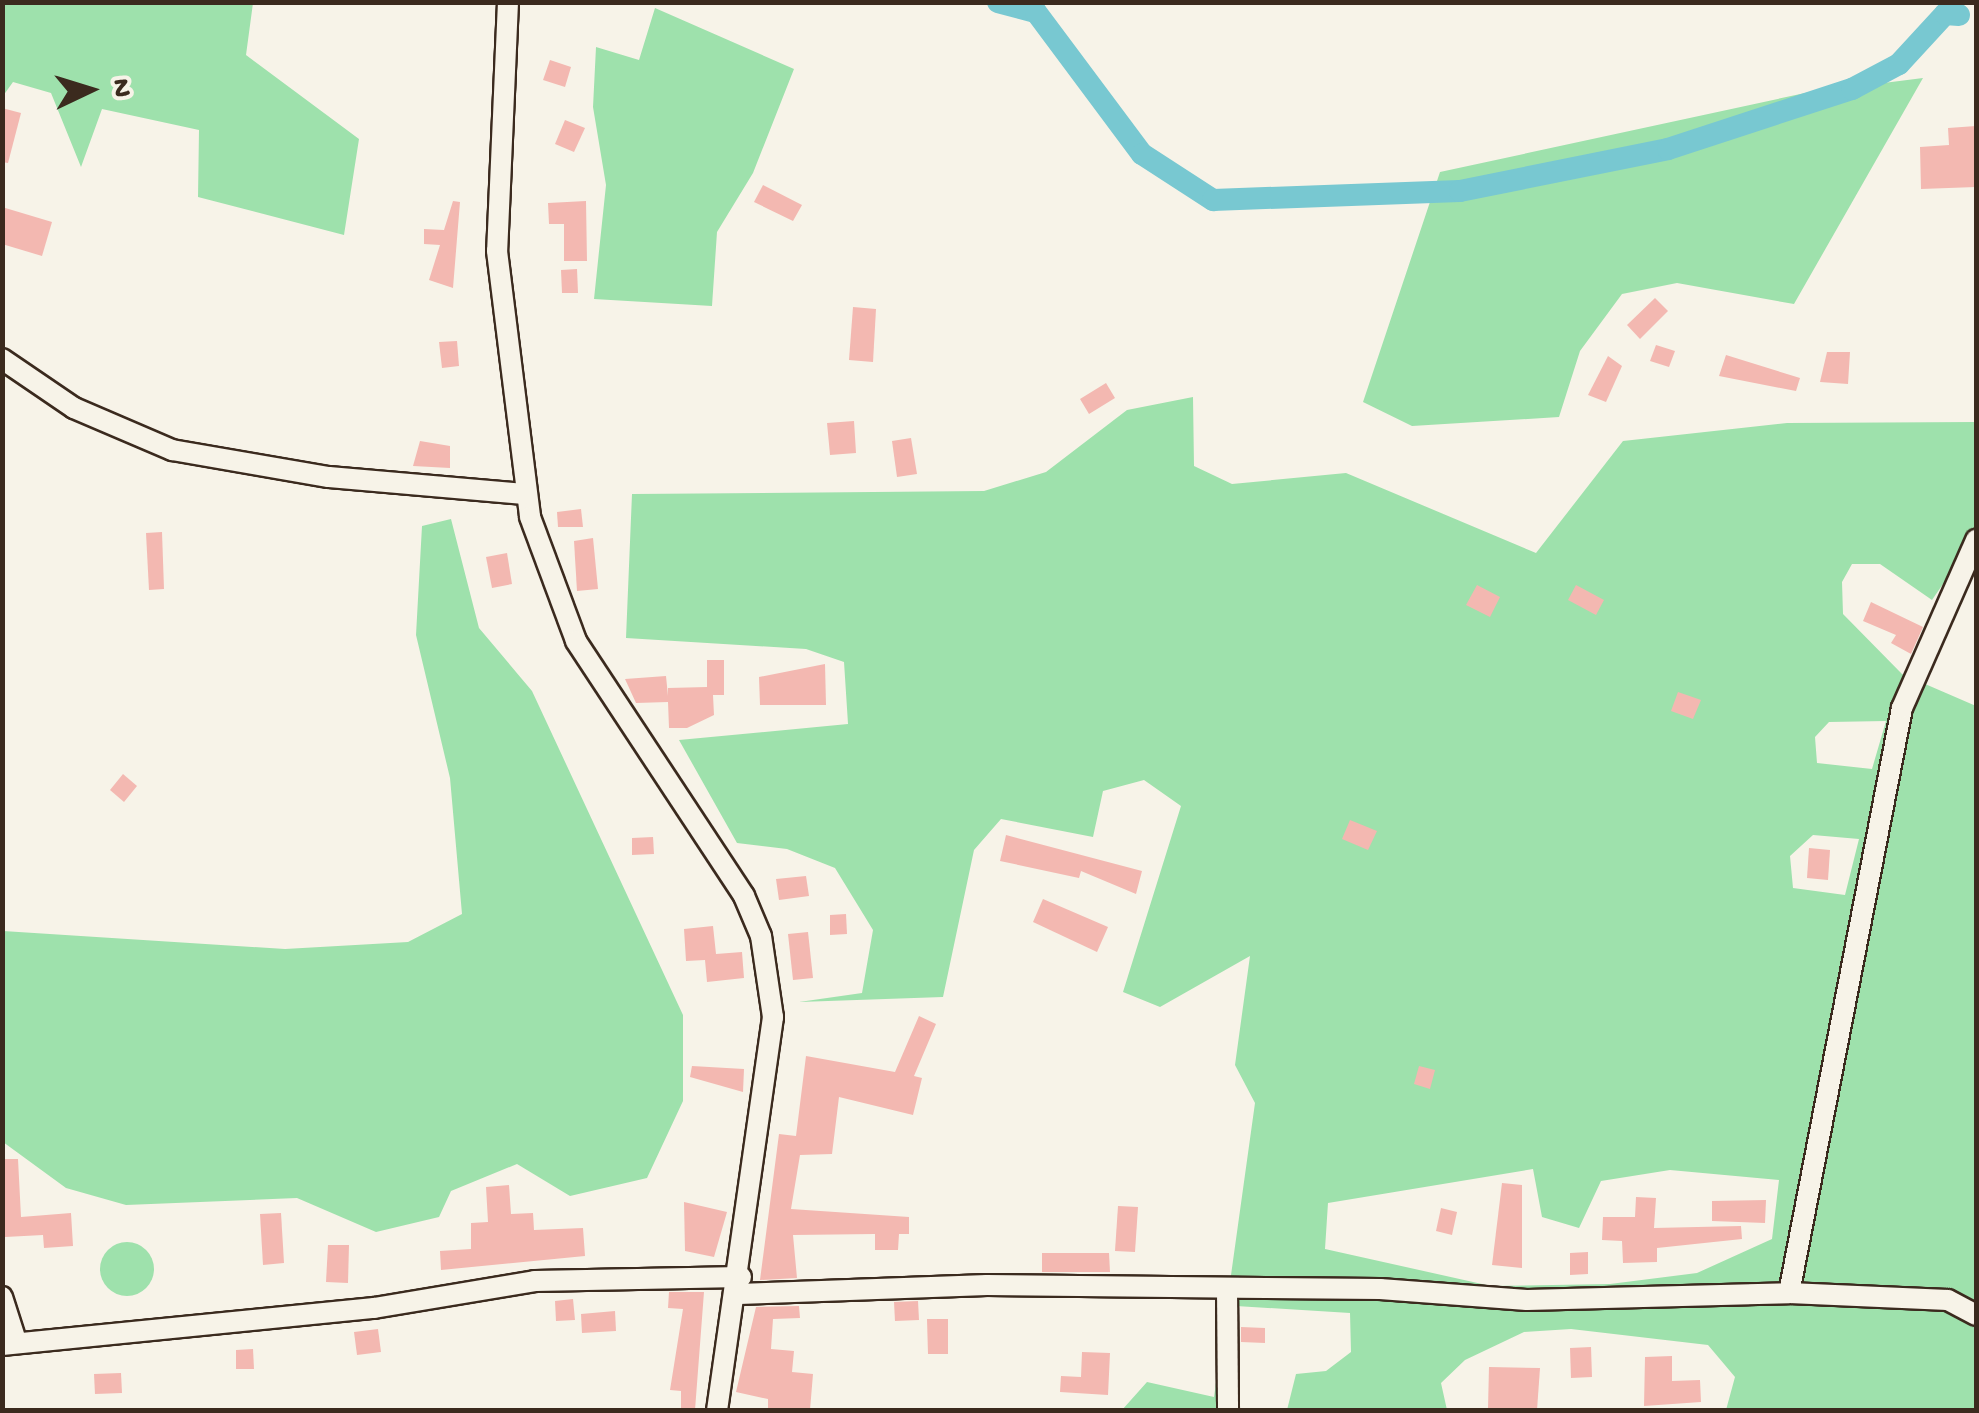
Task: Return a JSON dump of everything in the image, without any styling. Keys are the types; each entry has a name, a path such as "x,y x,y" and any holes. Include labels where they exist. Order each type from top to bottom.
{"street":[{"path":"508,2 497,251 524,494 576,641 715,848 761,936 773,1017 740,1285 717,1410"},
{"path":"2,360 74,408 172,450 329,477 524,494"},
{"path":"1788,1292 1902,708 1976,540"},
{"path":"2,1298 9,1343 374,1308 536,1281 1227,1288 1527,1300 1788,1292 1948,1300 1976,1315"},
{"path":"1227,1288 1228,1410"}],"green space":[{"path":"3,2 253,3 246,55 359,139 344,235 198,197 199,130 102,109 81,167 51,93 13,82 3,96"},
{"path":"655,8 794,69 753,173 717,232 712,306 594,299 606,185 593,107 596,47 639,60"},
{"path":"1923,78 1794,304 1677,283 1622,294 1580,351 1559,417 1412,426 1363,402 1440,172 1805,93"},
{"path":"1193,397 1194,466 1232,484 1346,473 1536,553 1623,441 1787,423 1976,422 1976,536 1932,600 1880,564 1852,564 1842,582 1843,614 1902,674 1976,706 1976,1410 1726,1410 1735,1377 1708,1345 1571,1329 1524,1332 1465,1360 1441,1383 1447,1410 1287,1410 1296,1374 1326,1371 1351,1352 1350,1313 1236,1306 1220,1410 1122,1410 1147,1382 1214,1397 1255,1103 1235,1065 1250,956 1160,1007 1123,992 1181,806 1144,780 1103,791 1093,837 1001,819 974,850 943,997 799,1002 862,993 873,930 835,868 787,849 737,843 679,740 848,724 844,662 806,649 626,638 632,494 984,491 1046,472 1127,410","holes":["1886,721 1872,769 1817,763 1815,737 1829,722","1813,835 1859,839 1845,895 1793,888 1790,856","1533,1169 1542,1217 1579,1228 1601,1181 1670,1170 1779,1180 1772,1239 1697,1273 1610,1284 1491,1286 1325,1249 1328,1203"]},
{"path":"451,519 479,628 532,691 683,1015 683,1101 647,1178 570,1196 517,1164 451,1191 439,1217 376,1232 297,1198 126,1205 66,1188 3,1142 3,931 285,949 408,942 462,914 450,778 416,635 422,526"},
{"path":"127,1242 146,1250 154,1269 146,1288 127,1296 108,1288 100,1269 108,1250"}],"building":[{"path":"550,60 571,67 565,87 543,80"},
{"path":"2,108 21,113 8,163 2,162"},
{"path":"565,120 585,128 574,152 555,144"},
{"path":"1976,126 1976,187 1921,189 1920,147 1949,145 1948,128"},
{"path":"763,185 802,205 793,221 754,202"},
{"path":"453,201 460,202 453,288 429,280 440,245 424,244 424,229 444,230"},
{"path":"586,201 587,261 564,261 564,224 549,224 548,203"},
{"path":"2,207 52,222 42,256 2,244"},
{"path":"577,269 578,293 562,293 561,270"},
{"path":"1655,298 1668,311 1640,339 1627,325"},
{"path":"853,307 876,309 873,362 849,360"},
{"path":"457,341 459,366 442,368 439,342"},
{"path":"1656,345 1675,351 1669,367 1650,361"},
{"path":"1827,352 1850,352 1848,384 1820,382"},
{"path":"1726,355 1800,378 1796,391 1719,376"},
{"path":"1608,356 1622,366 1606,402 1588,395"},
{"path":"1106,383 1115,398 1089,414 1080,399"},
{"path":"854,421 856,453 830,455 827,423"},
{"path":"911,438 917,474 897,477 892,441"},
{"path":"420,441 450,446 450,468 413,466"},
{"path":"581,509 583,527 558,527 557,512"},
{"path":"162,532 164,589 149,590 146,533"},
{"path":"593,538 598,589 577,591 574,541"},
{"path":"507,553 512,584 492,588 486,557"},
{"path":"1477,585 1500,597 1490,617 1466,605"},
{"path":"1576,585 1604,600 1596,615 1568,600"},
{"path":"1871,602 1923,627 1911,654 1891,643 1896,635 1863,621"},
{"path":"707,660 724,660 724,695 713,695 714,715 687,728 669,728 668,702 636,703 625,679 666,676 668,696 668,688 707,687"},
{"path":"825,664 826,705 760,705 759,677"},
{"path":"1678,692 1701,700 1693,719 1671,711"},
{"path":"123,774 137,786 124,802 110,790"},
{"path":"1350,820 1377,831 1368,850 1342,839"},
{"path":"1006,835 1142,871 1136,894 1081,871 1079,878 1000,861"},
{"path":"653,837 654,854 632,855 632,838"},
{"path":"1809,848 1830,850 1828,880 1807,878"},
{"path":"806,876 809,896 779,900 776,879"},
{"path":"1043,899 1108,927 1097,952 1033,922"},
{"path":"846,914 847,934 830,935 830,915"},
{"path":"713,926 716,954 742,952 744,978 707,982 705,960 686,961 684,929"},
{"path":"808,932 813,978 793,980 788,934"},
{"path":"919,1016 936,1024 914,1076 922,1078 913,1115 839,1097 832,1154 800,1155 791,1209 909,1217 909,1234 899,1234 898,1250 875,1250 875,1234 793,1235 797,1278 760,1280 779,1134 796,1136 806,1056 895,1072"},
{"path":"692,1066 744,1069 743,1092 690,1077"},
{"path":"1419,1066 1435,1070 1430,1089 1414,1084"},
{"path":"2,1159 18,1159 21,1217 71,1213 73,1246 44,1248 43,1235 5,1237"},
{"path":"1502,1183 1522,1185 1522,1268 1492,1265"},
{"path":"509,1185 511,1214 533,1213 534,1230 583,1228 585,1256 441,1270 440,1251 471,1249 471,1223 488,1222 486,1187"},
{"path":"1636,1197 1656,1198 1654,1228 1741,1226 1742,1239 1657,1248 1657,1262 1623,1263 1622,1241 1602,1240 1603,1217 1635,1217"},
{"path":"1766,1200 1765,1223 1712,1221 1712,1201"},
{"path":"684,1202 727,1212 714,1257 685,1251"},
{"path":"1118,1206 1138,1207 1135,1252 1115,1251"},
{"path":"1441,1208 1457,1212 1452,1235 1436,1231"},
{"path":"281,1213 284,1263 263,1265 260,1214"},
{"path":"328,1245 349,1245 348,1283 326,1282"},
{"path":"1588,1252 1588,1274 1570,1275 1570,1253"},
{"path":"1042,1253 1109,1253 1110,1272 1042,1272"},
{"path":"669,1292 704,1292 695,1410 681,1410 681,1391 670,1390 683,1309 668,1308"},
{"path":"573,1299 575,1320 556,1321 555,1301"},
{"path":"918,1301 919,1320 895,1321 894,1302"},
{"path":"799,1306 800,1318 773,1319 771,1349 794,1351 792,1372 813,1374 810,1410 768,1408 768,1399 736,1392 756,1307"},
{"path":"615,1311 616,1331 582,1333 581,1314"},
{"path":"927,1319 948,1319 948,1354 928,1354"},
{"path":"1241,1327 1265,1328 1265,1343 1241,1342"},
{"path":"378,1329 381,1352 357,1355 354,1332"},
{"path":"1591,1347 1592,1377 1571,1378 1570,1348"},
{"path":"253,1349 254,1369 236,1369 236,1350"},
{"path":"1082,1352 1110,1353 1108,1395 1060,1392 1061,1376 1081,1377"},
{"path":"1672,1356 1672,1381 1700,1380 1701,1402 1644,1406 1645,1357"},
{"path":"1489,1367 1540,1368 1537,1410 1488,1408"},
{"path":"121,1373 122,1393 95,1394 94,1374"}],"waterway":[{"path":"998,2 1036,12 1142,154 1213,200 1460,191 1668,149 1852,89 1899,64 1945,14 1959,15"}]}
